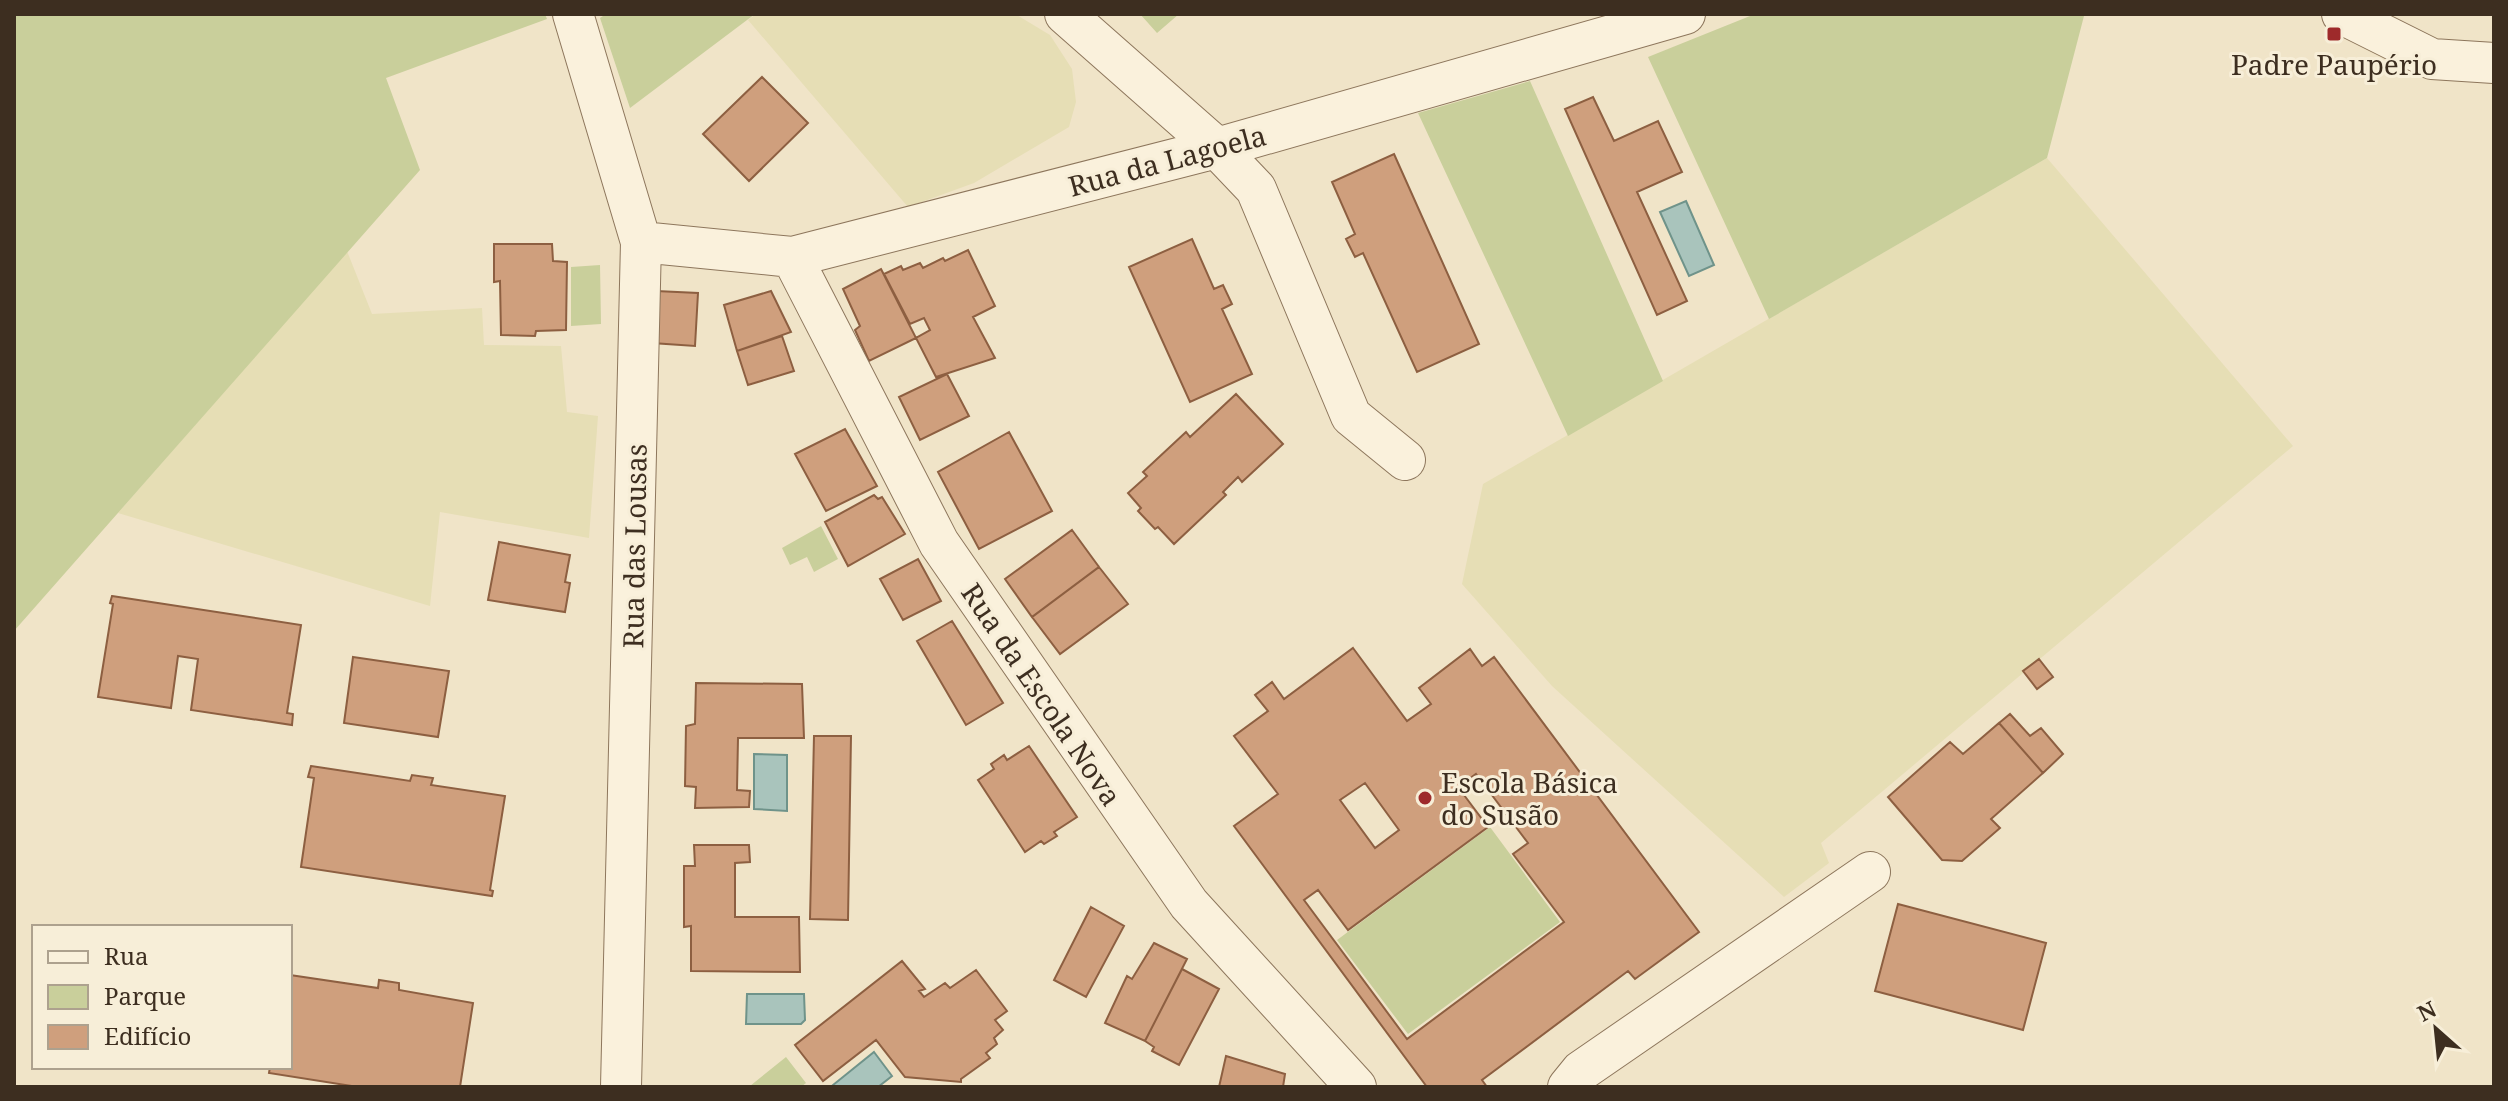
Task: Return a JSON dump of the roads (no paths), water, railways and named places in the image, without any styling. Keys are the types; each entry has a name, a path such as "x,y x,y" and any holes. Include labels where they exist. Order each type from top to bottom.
{"street":[{"name":"Rua das Lousas","path":"573,14 641,242 621,1087"},
{"path":"1065,14 1217,148 1256,189 1351,416 1405,460"},
{"name":"Rua da Lagoela","path":"641,242 792,257 1217,148 1685,14"},
{"path":"2342,14 2432,59 2494,63"},
{"name":"Rua da Escola Nova","path":"792,257 939,543 956,569 1189,904 1356,1087"},
{"path":"1568,1087 1581,1071 1870,872"}],"water":[{"path":"1686,201 1714,265 1689,276 1660,212"},
{"path":"754,754 787,755 787,811 754,809"},
{"path":"747,994 804,994 805,1020 801,1024 746,1024"},
{"path":"874,1052 892,1076 878,1087 833,1085"}],"place":[{"name":"Padre Paupério","path":"2334,34"},
{"name":"Escola Básica do Susão","path":"1425,798"}]}
